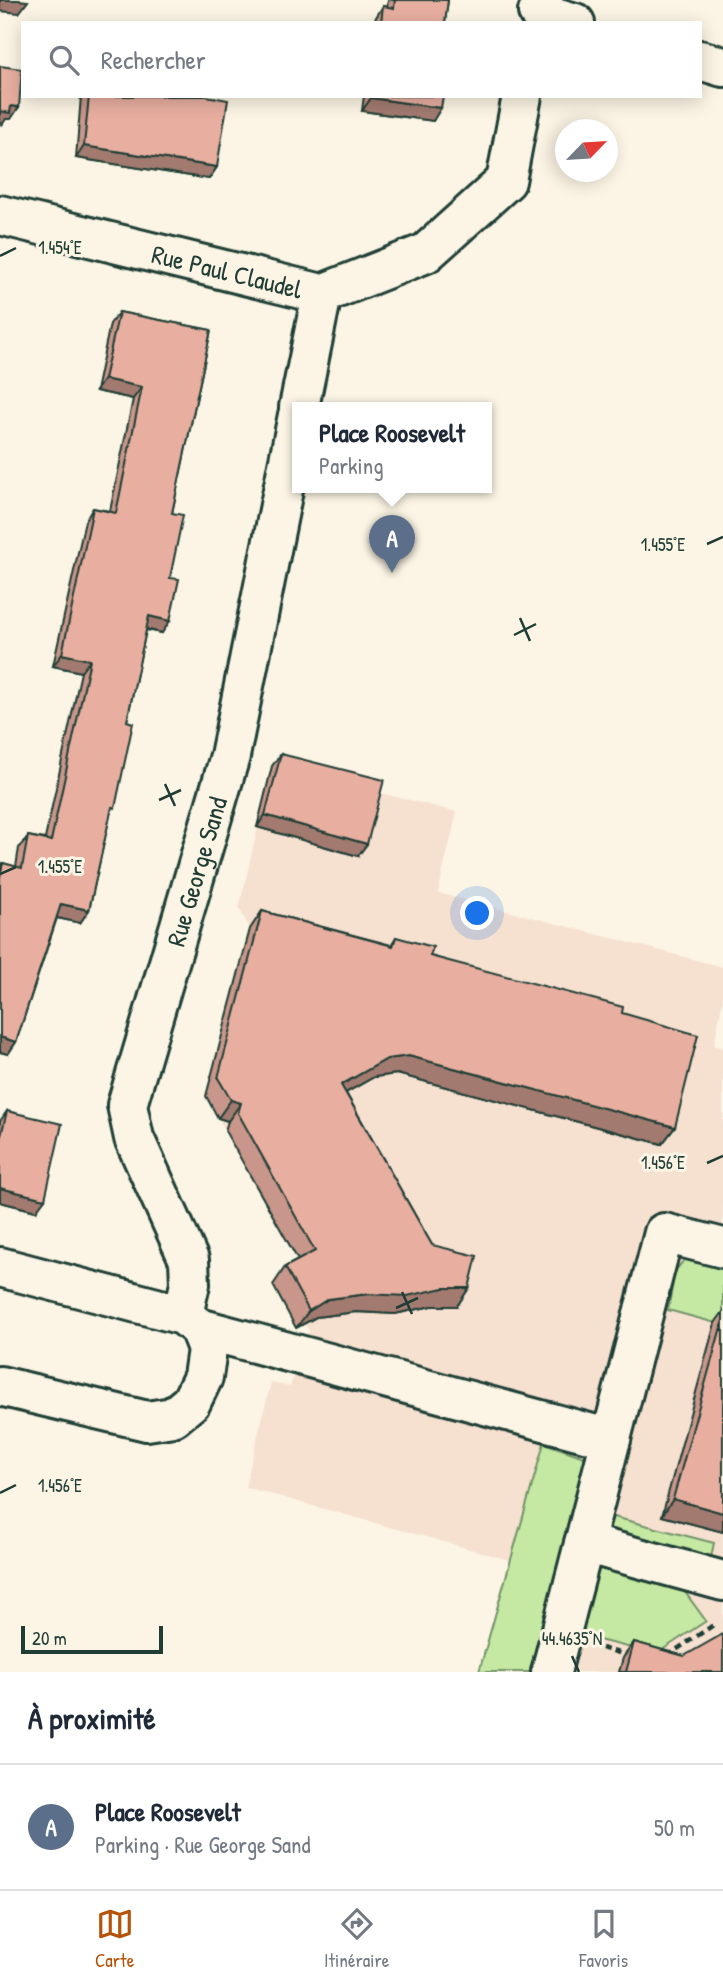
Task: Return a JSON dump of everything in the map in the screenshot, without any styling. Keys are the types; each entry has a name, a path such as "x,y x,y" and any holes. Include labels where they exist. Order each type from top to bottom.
{"street":[{"path":"538,12 568,21"},
{"path":"702,61 723,67"},
{"name":"Rue Paul Claudel","path":"0,215 321,294 426,253 506,181 522,98"},
{"path":"300,402 321,294"},
{"name":"Rue George Sand","path":"191,1321 189,1260 134,1138 127,1105 230,756 292,445"},
{"path":"555,1655 664,1233 723,1248"},
{"path":"0,1267 191,1321 300,1357 611,1440"},
{"path":"0,1386 146,1421 173,1417 191,1402 203,1377 207,1349 191,1321"},
{"path":"584,1544 723,1581"}],"path":[{"path":"657,1662 722,1619"},
{"path":"555,1655 633,1656"}],"shaded area":[{"path":"272,766 457,812 438,893 723,967 723,999 714,1045 723,1048 723,1672 479,1672 509,1560 245,1487 271,1383 290,1387 309,1331 305,1324 296,1328 273,1285 303,1268 206,1096 250,929 239,908"}],"green space":[{"path":"701,1254 723,1259 723,1325 668,1310 675,1271 684,1260"},
{"path":"544,1443 593,1460 538,1672 479,1672"},
{"path":"610,1516 714,1543 711,1557 606,1529"},
{"path":"596,1565 679,1584 706,1621 656,1654 574,1634"}],"building":[{"path":"395,0 448,0 445,21 381,21 383,6 394,8"},
{"path":"0,66 21,69 19,107 11,106 10,113 0,111"},
{"path":"89,98 228,100 217,167 84,146"},
{"path":"371,98 443,98 441,108"},
{"path":"119,312 211,330 172,513 183,515 170,578 179,579 170,621 149,616 127,721 133,723 89,910 61,904 16,1042 0,1037 0,877 3,863 22,868 28,836 51,841 90,660 62,654 93,508 116,513 142,387 104,379"},
{"path":"281,754 384,780 367,844 265,815"},
{"path":"262,911 393,946 396,937 433,947 430,956 623,1007 622,1013 698,1035 675,1127 409,1056 387,1059 341,1085 432,1245 477,1256 469,1288 444,1288 407,1296 368,1294 328,1299 309,1311 285,1267 315,1251 238,1113 241,1103 231,1100 218,1078"},
{"path":"7,1111 62,1124 45,1199 0,1188 0,1140"},
{"path":"723,1320 723,1513 673,1499"},
{"path":"723,1634 723,1672 626,1672 634,1642 684,1656"}],"place":[{"name":"Place Roosevelt","path":"392,573"}]}
